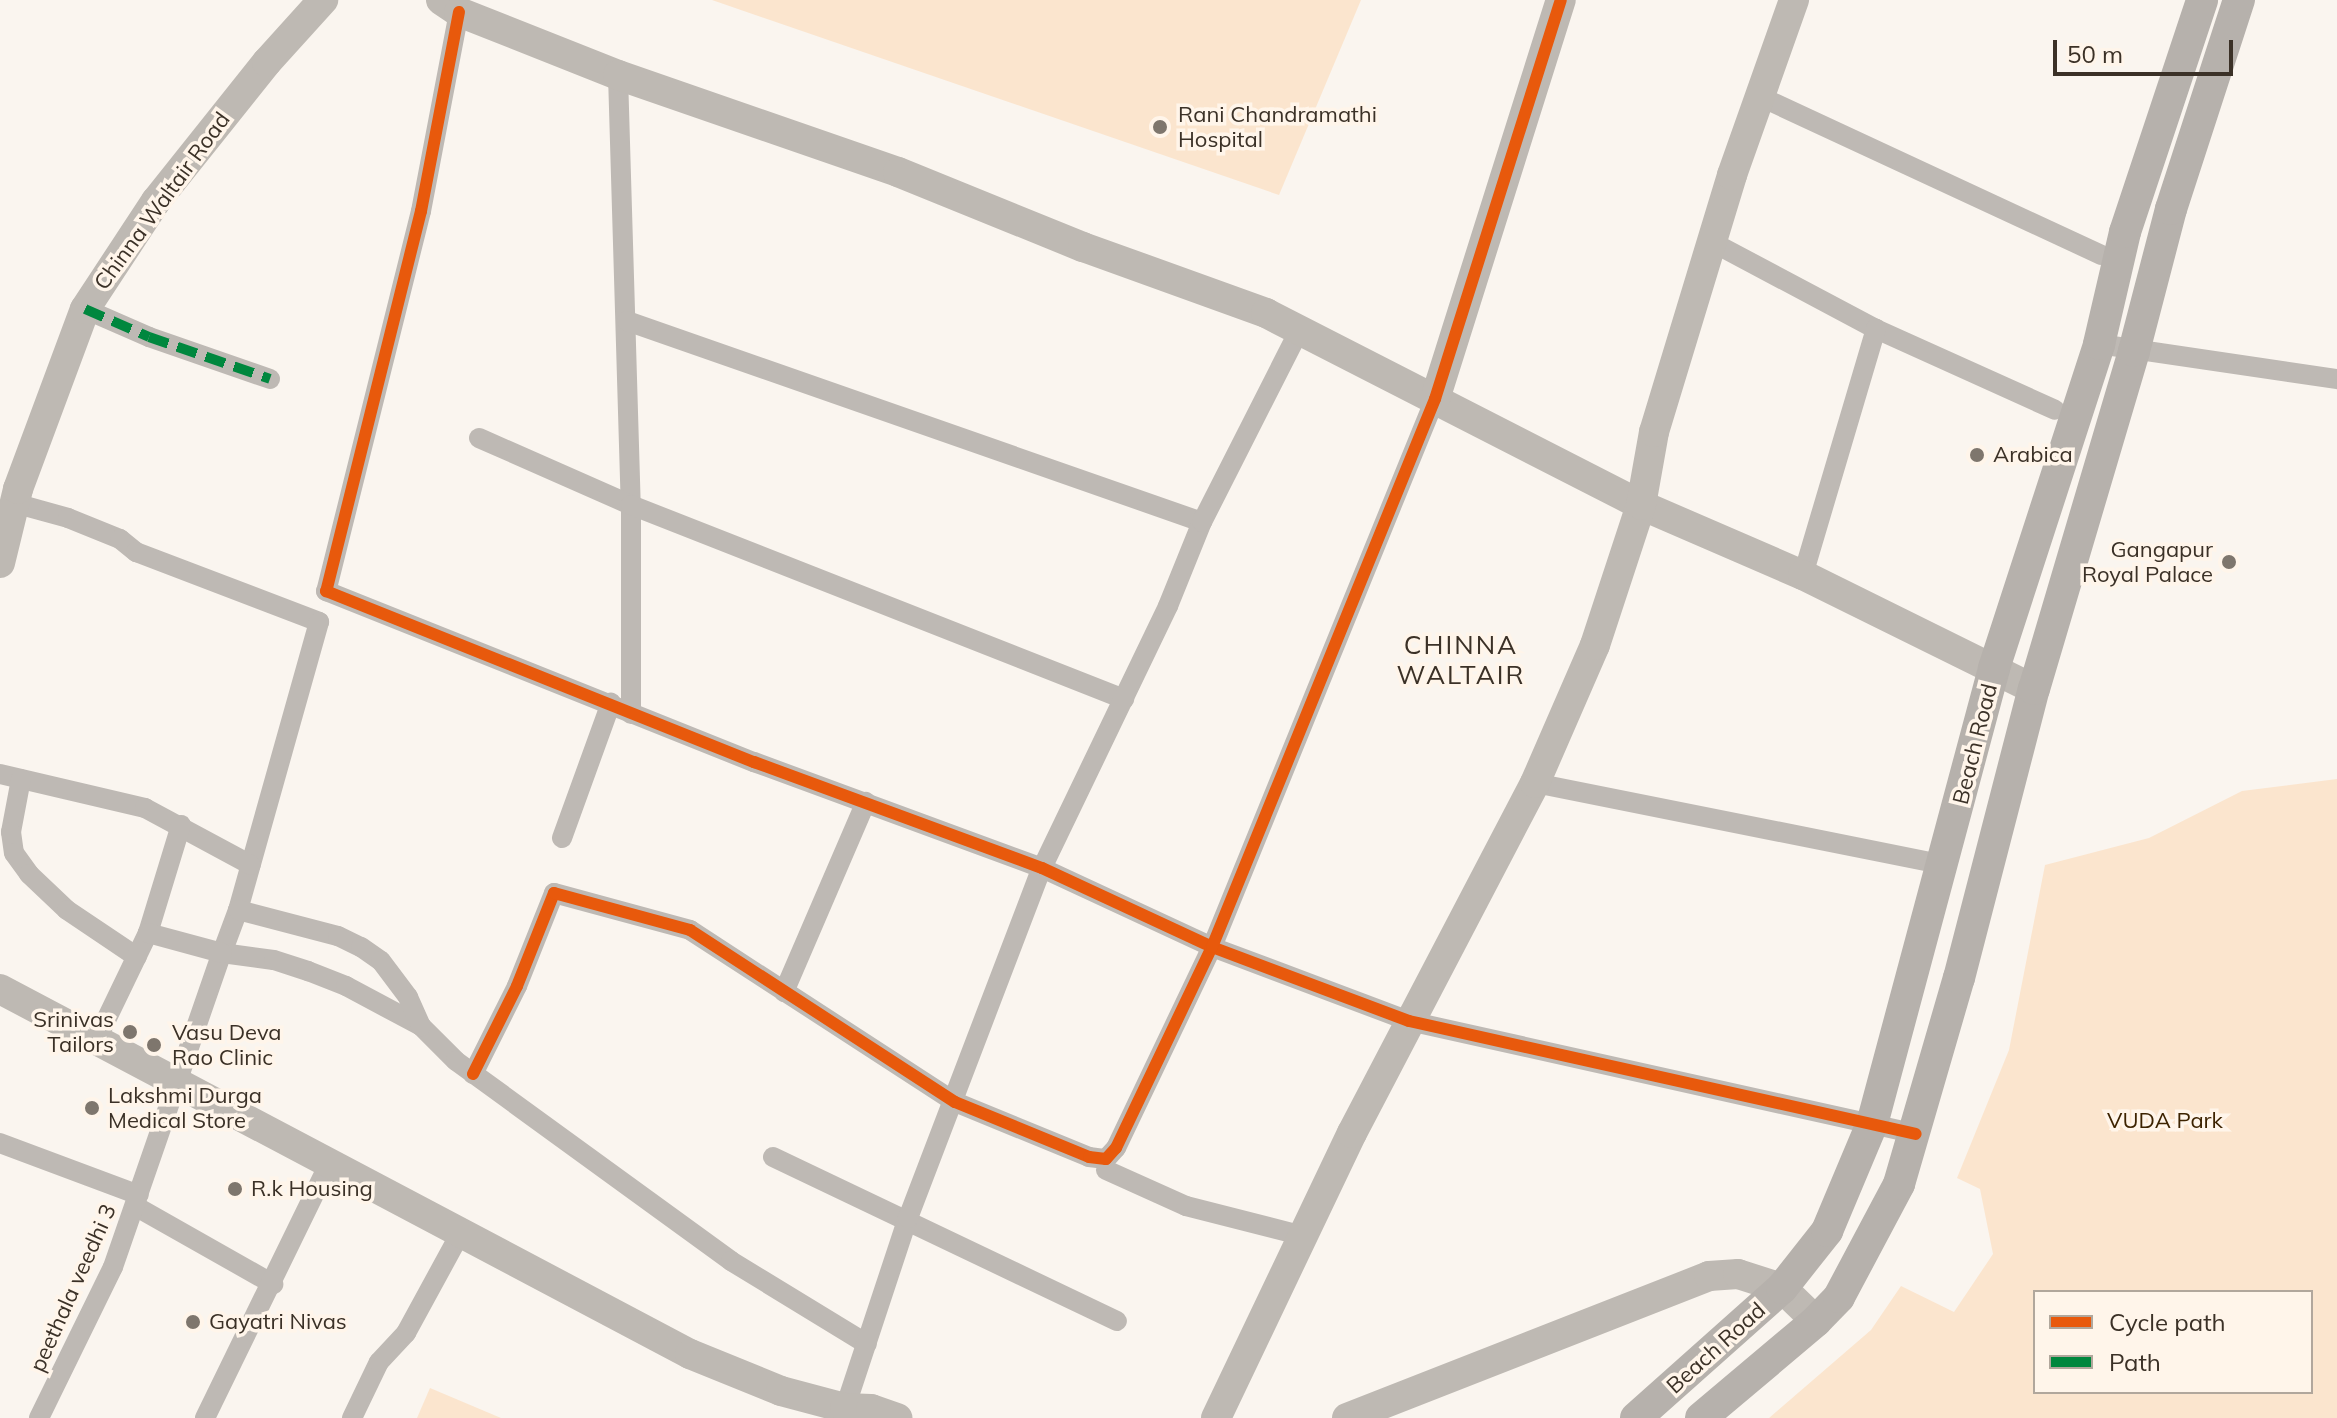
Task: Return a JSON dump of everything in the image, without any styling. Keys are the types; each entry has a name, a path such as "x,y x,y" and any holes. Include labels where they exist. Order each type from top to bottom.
{"main road":[{"name":"Beach Road","path":"1636,1418 1782,1288 1827,1231 1872,1124 1944,865 1994,668 2099,344 2125,232 2202,0"},
{"name":"Beach Road","path":"1701,1418 1816,1321 1839,1297 1899,1184 1916,1134 2034,689 2134,351 2171,209 2239,0"}],"street":[{"name":"Chinna Waltair Road","path":"0,563 14,503 85,309 156,201 276,51 323,0"},
{"path":"473,1074 517,986 554,893 690,930 955,1102 1089,1157 1106,1159 1116,1148 1212,947 1435,399 1561,0"},
{"path":"1216,1418 1409,1021 1438,976 1535,783 1595,645 1641,505 1654,432 1714,243 1732,175 1794,0"},
{"path":"450,6 618,75 898,172 1083,247 1266,313 1641,505 1803,575 2034,689"},
{"name":"peethala veedhi 3","path":"39,1418 113,1267 174,1084 238,910 319,622 421,211 450,6"},
{"path":"618,75 631,505 631,714"},
{"path":"1761,97 2101,255"},
{"path":"1714,243 1876,329 2055,410"},
{"path":"85,309 149,337 270,379"},
{"path":"627,321 1202,522"},
{"path":"845,1408 908,1218 955,1102 1042,868 1124,699 1202,522 1300,329"},
{"path":"1803,575 1876,329"},
{"path":"2099,344 2337,379"},
{"path":"479,438 631,505 1124,699"},
{"path":"14,503 68,518 120,539 136,552 319,622"},
{"path":"326,591 611,703 631,714 1042,868 1212,947 1409,1021 1916,1134"},
{"path":"562,838 611,703"},
{"path":"0,774 145,808 251,865"},
{"path":"21,779 11,832 14,853 29,874 67,910 137,957"},
{"path":"1535,783 1944,865"},
{"path":"784,992 866,802"},
{"path":"95,1043 148,933 181,825"},
{"path":"238,910 338,936 361,947 381,961 408,997 421,1026"},
{"path":"148,933 222,953 274,960 308,971 346,986 421,1026 473,1074 731,1261 867,1344"},
{"path":"0,989 95,1043 330,1162 690,1354 781,1391 845,1408 871,1409 897,1418"},
{"path":"0,1143 137,1200 273,1284"},
{"path":"773,1157 908,1218 1117,1321"},
{"path":"205,1418 330,1162"},
{"path":"1106,1170 1186,1206 1304,1236"},
{"path":"352,1418 379,1362 406,1333 460,1234"},
{"path":"1347,1418 1709,1276 1738,1274 1782,1288 1816,1321"}],"green space":[{"name":"Rani Chandramathi Hospital","path":"712,0 1361,0 1279,195"},
{"name":"VUDA Park","path":"2337,779 2337,1418 1769,1418 1871,1330 1901,1286 1954,1312 1993,1254 1980,1189 1957,1178 2009,1050 2045,865 2149,838 2242,791"},
{"path":"430,1388 501,1418 417,1418"}],"marked path":[{"path":"85,309 149,337 270,379"}],"cycle path":[{"path":"473,1074 517,986 554,893 690,930 955,1102 1089,1157 1106,1159 1116,1148 1212,947 1435,399 1561,0"},
{"path":"459,12 421,211 326,591 754,762 1042,868 1212,947 1409,1021 1916,1134"}],"place":[{"name":"Rani Chandramathi Hospital","path":"1160,127"},
{"name":"Arabica","path":"1977,455"},
{"name":"Gangapur Royal Palace","path":"2229,562"},
{"name":"Srinivas Tailors","path":"130,1032"},
{"name":"Vasu Deva Rao Clinic","path":"154,1045"},
{"name":"Lakshmi Durga Medical Store","path":"92,1108"},
{"name":"R.k Housing","path":"235,1189"},
{"name":"Gayatri Nivas","path":"193,1322"}],"district":[{"name":"CHINNA WALTAIR","path":"1461,660"}]}
